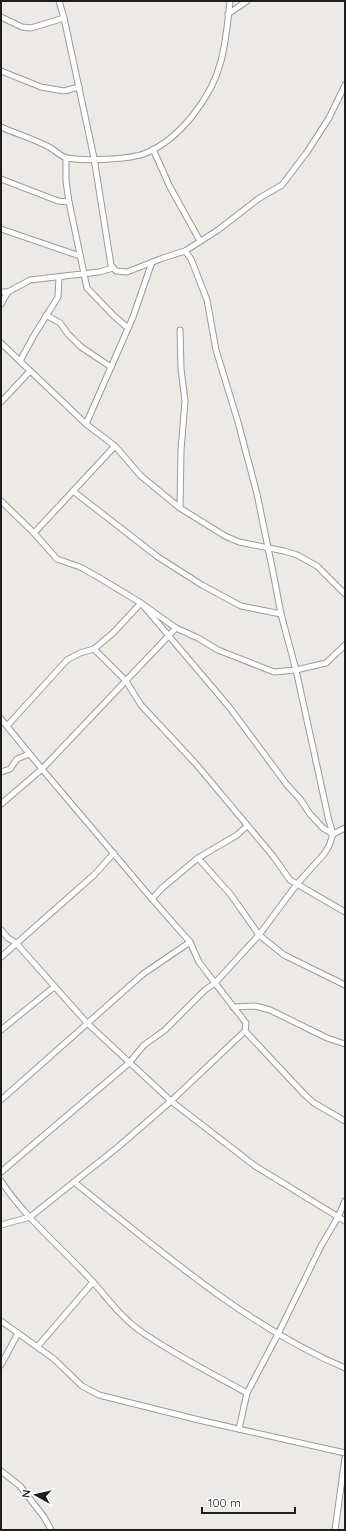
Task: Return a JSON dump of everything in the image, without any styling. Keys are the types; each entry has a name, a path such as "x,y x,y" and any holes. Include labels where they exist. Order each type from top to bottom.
{"street":[{"path":"59,1 94,158 111,265 113,268 121,272 127,272 185,251 218,230 258,199 282,185 307,152 329,118 345,85"},
{"path":"1,127 49,147 66,158 110,159 145,154 161,145 186,124 215,79 221,62 230,1"},
{"path":"228,14 247,1"},
{"path":"1,17 22,27 31,28 64,18"},
{"path":"1,71 40,87 64,91 79,87"},
{"path":"153,149 170,187 200,241"},
{"path":"66,158 66,181 69,202 87,288 128,328"},
{"path":"1,179 58,201 69,202"},
{"path":"1,230 80,256"},
{"path":"185,251 191,259 207,300 216,350 238,422 256,494 281,614 296,670 329,821 334,834"},
{"path":"86,424 128,328 152,262"},
{"path":"1,292 8,292 30,280 100,272 113,268"},
{"path":"20,361 58,297 59,277"},
{"path":"1,304 8,292"},
{"path":"46,315 60,323 68,334 81,346 111,367"},
{"path":"180,330 181,368 185,401 181,450 180,508"},
{"path":"1,343 86,424 114,446 141,476 180,508 225,536 240,542 297,555 317,566 345,594"},
{"path":"1,402 30,371"},
{"path":"34,532 114,446"},
{"path":"73,491 158,557 202,585 241,606 281,614"},
{"path":"1,501 34,532 57,559 80,567 140,603 176,628 198,638 218,650 274,672 296,670 326,663 345,645"},
{"path":"140,603 230,708 310,814 323,828 334,834"},
{"path":"7,726 67,660 80,653 94,649 113,633 140,603"},
{"path":"1,804 42,769 176,628"},
{"path":"94,649 126,681 141,705 196,764 273,856 290,880 345,912"},
{"path":"1,718 29,754 190,942 199,962 246,1023 245,1031 171,1101 74,1182 30,1217 1,1225"},
{"path":"1,772 10,769 17,759 29,754"},
{"path":"152,899 198,858 237,835 247,826"},
{"path":"1,1172 129,1063 144,1045 165,1030 205,990 215,983 259,935 297,884 324,854 334,834 345,828"},
{"path":"1,957 94,875 114,853"},
{"path":"198,858 231,895 259,935 284,955 345,985"},
{"path":"1,930 8,938 16,943 87,1023 171,1101 255,1166 345,1221"},
{"path":"1,1100 143,974 190,942"},
{"path":"1,1030 54,987"},
{"path":"233,1007 255,1006 270,1010 327,1038 345,1044"},
{"path":"245,1031 305,1095 314,1103 345,1121"},
{"path":"1,1180 14,1199 93,1282 116,1311 138,1329 186,1359 247,1393"},
{"path":"74,1182 198,1281 278,1334 326,1360 345,1368"},
{"path":"239,1429 247,1393 345,1201"},
{"path":"38,1346 93,1282"},
{"path":"1,1321 38,1346 64,1368 82,1386 99,1395 345,1453"},
{"path":"1,1365 18,1333"},
{"path":"335,1530 345,1458"},
{"path":"1,1471 20,1486 44,1517 51,1530"}]}
